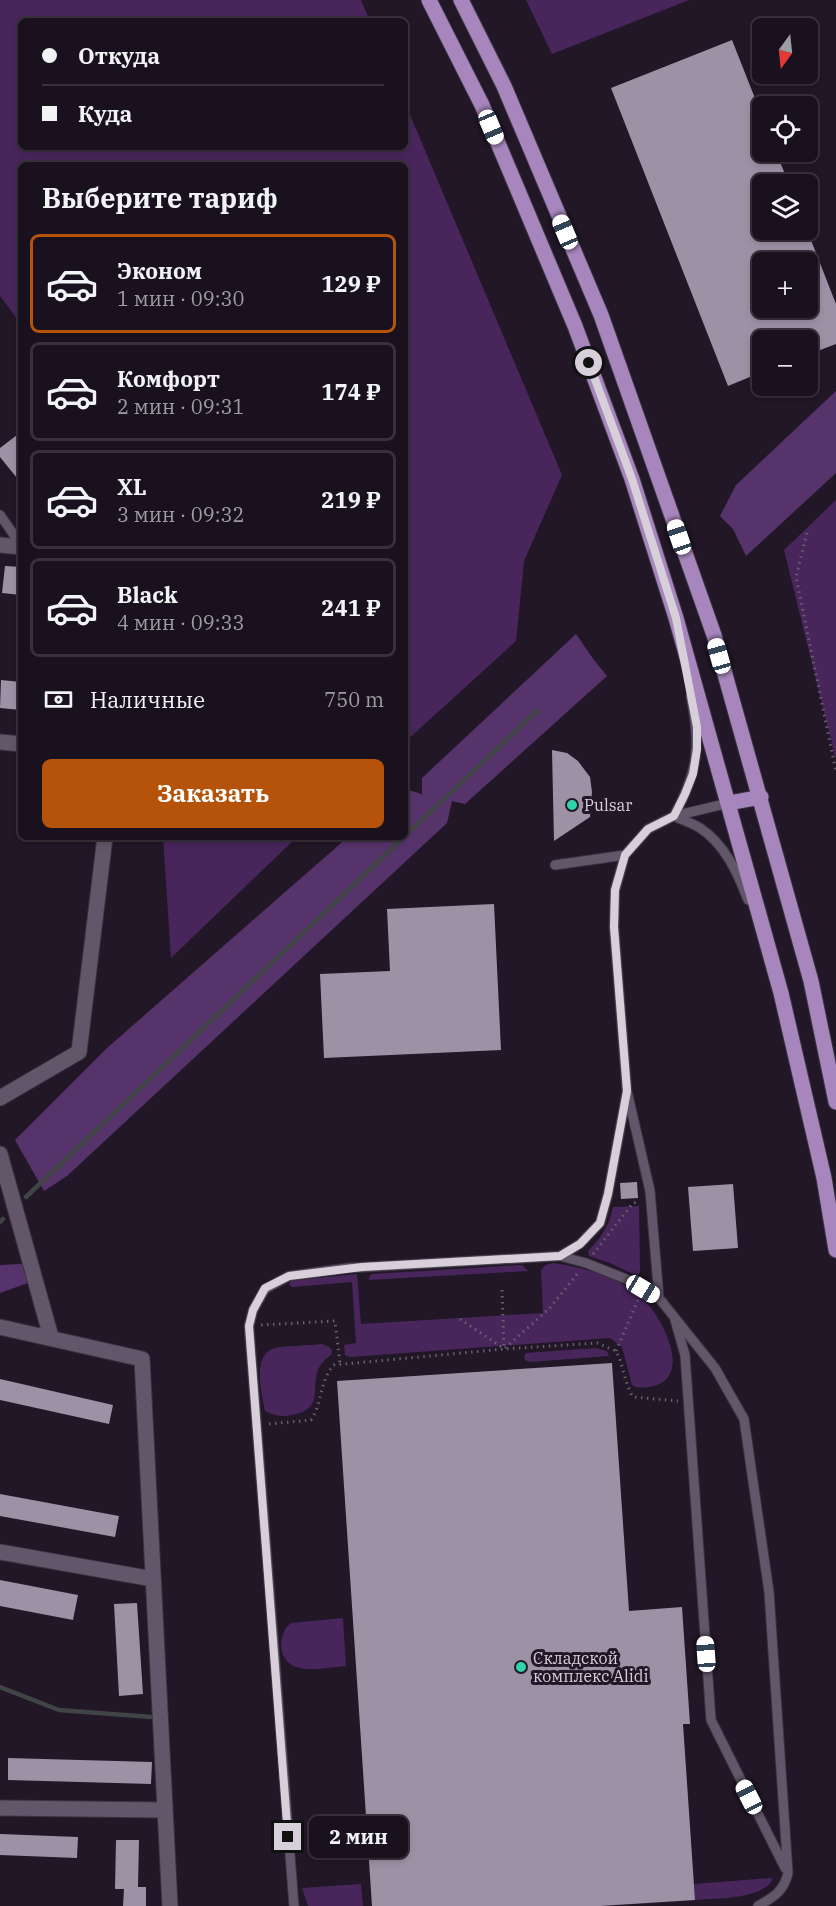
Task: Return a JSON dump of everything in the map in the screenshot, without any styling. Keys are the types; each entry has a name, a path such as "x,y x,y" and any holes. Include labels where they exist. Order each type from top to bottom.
{"main road":[{"path":"429,0 482,105 575,326 632,479 676,618 770,955 821,1166 836,1250"},
{"path":"461,0 504,86 601,315 714,635 811,981 836,1102"},
{"path":"729,803 761,797"}],"street":[{"path":"0,545 18,546"},
{"path":"0,742 18,744"},
{"path":"0,1098 79,1052 105,840"},
{"path":"0,1154 51,1337"},
{"path":"0,1327 142,1359 171,1906"},
{"path":"0,1552 153,1579"},
{"path":"0,1808 165,1810"}],"lane":[{"path":"0,515 18,542"},
{"path":"674,816 693,774 697,738 697,727 676,618"},
{"path":"658,1298 650,1191 627,1091 614,927 615,890 625,855 648,829 674,816 729,803"},
{"path":"674,816 701,829 724,851 740,880 770,955"},
{"path":"555,866 625,855"},
{"path":"560,1256 580,1244 600,1223 608,1194 627,1091"},
{"path":"294,1906 249,1326 253,1310 265,1288 289,1276 355,1268 560,1256 586,1263 626,1279 658,1298 715,1368 744,1419 770,1592 788,1873 785,1885 777,1896 758,1906"},
{"path":"674,1317 685,1355 711,1720 788,1873"}],"path":[{"path":"807,533 796,577 836,772"},
{"path":"616,1351 643,1289"},
{"path":"502,1290 504,1350"},
{"path":"460,1318 504,1350"},
{"path":"249,1326 335,1321 340,1364"},
{"path":"256,1425 311,1420 318,1409 326,1374 334,1365 597,1343 616,1351 621,1361 626,1385 633,1397 689,1402"}],"shaded area":[{"path":"0,0 361,0 369,18 18,18 18,150 408,150 408,110 562,475 524,561 516,641 408,739 408,162 18,162 18,320 0,296"},
{"path":"526,0 689,0 552,54"},
{"path":"836,391 836,473 746,556 733,529 720,516 736,485"},
{"path":"836,500 836,760 784,550"},
{"path":"576,634 607,676 465,804 452,801 447,823 67,1176 44,1191 15,1140 107,1048 345,840 408,840 408,790 422,794 422,778"},
{"path":"163,840 294,840 171,958"},
{"path":"639,1206 640,1273 635,1275 589,1256 588,1251 604,1231 613,1207"},
{"path":"553,1263 577,1267 602,1275 626,1286 645,1301 659,1320 670,1346 673,1359 671,1371 665,1380 648,1387 640,1388 632,1385 622,1347 610,1338 350,1357 345,1355 344,1345 356,1343 352,1282 292,1287 289,1284 297,1280 357,1274 361,1324 543,1313 541,1270"},
{"path":"22,1264 28,1283 0,1293 0,1265"},
{"path":"522,1265 528,1271 368,1280 371,1274"},
{"path":"322,1344 332,1350 331,1355 322,1363 317,1372 311,1405 304,1411 289,1416 275,1415 265,1411 260,1366 268,1352 281,1347"},
{"path":"596,1348 607,1351 609,1356 530,1362 525,1360 524,1356 526,1353"},
{"path":"343,1618 346,1666 305,1669 288,1662 283,1654 281,1643 284,1631 291,1623"},
{"path":"773,1879 767,1886 749,1894 695,1900 694,1884"},
{"path":"361,1884 363,1906 308,1906 302,1888"}],"building":[{"path":"732,40 754,96 752,96 752,162 780,162 785,174 752,174 752,240 811,240 816,252 752,252 752,318 818,318 818,258 836,304 836,344 818,351 818,330 752,330 752,376 728,386 611,88"},
{"path":"18,434 18,479 0,457 0,448"},
{"path":"5,566 18,567 18,595 2,593"},
{"path":"1,680 18,682 18,710 0,708"},
{"name":"Pulsar","path":"552,750 567,753 578,761 590,777 592,792 590,817 554,841"},
{"path":"494,904 501,1050 324,1058 320,974 390,971 387,909"},
{"path":"637,1182 638,1198 621,1199 620,1183"},
{"path":"733,1184 738,1248 693,1251 688,1187"},
{"name":"Складской комплекс Alidi","path":"612,1363 629,1611 682,1607 690,1724 683,1724 695,1900 600,1906 372,1906 337,1381"},
{"path":"0,1379 113,1405 109,1424 0,1400"},
{"path":"0,1494 119,1516 115,1537 0,1516"},
{"path":"0,1580 78,1595 73,1620 0,1606"},
{"path":"137,1603 143,1694 119,1696 114,1604"},
{"path":"8,1758 152,1762 151,1784 8,1780"},
{"path":"0,1834 78,1837 77,1858 0,1855"},
{"path":"116,1840 139,1840 138,1887 146,1887 146,1906 123,1906 124,1889 115,1889"}],"waterway":[{"path":"408,833 537,711"},
{"path":"26,1197 401,840"},
{"path":"0,1222 3,1219"},
{"path":"0,1687 59,1710 151,1717"}],"place":[{"name":"Pulsar","path":"572,805"},
{"name":"Складской комплекс Alidi","path":"521,1667"}],"route":[{"path":"288,1837 249,1326 253,1310 265,1288 289,1276 348,1268 560,1256 580,1244 600,1223 608,1194 627,1091 614,927 615,890 625,855 648,829 674,816 693,774 697,749 697,727 676,618 632,479 589,363"}]}
